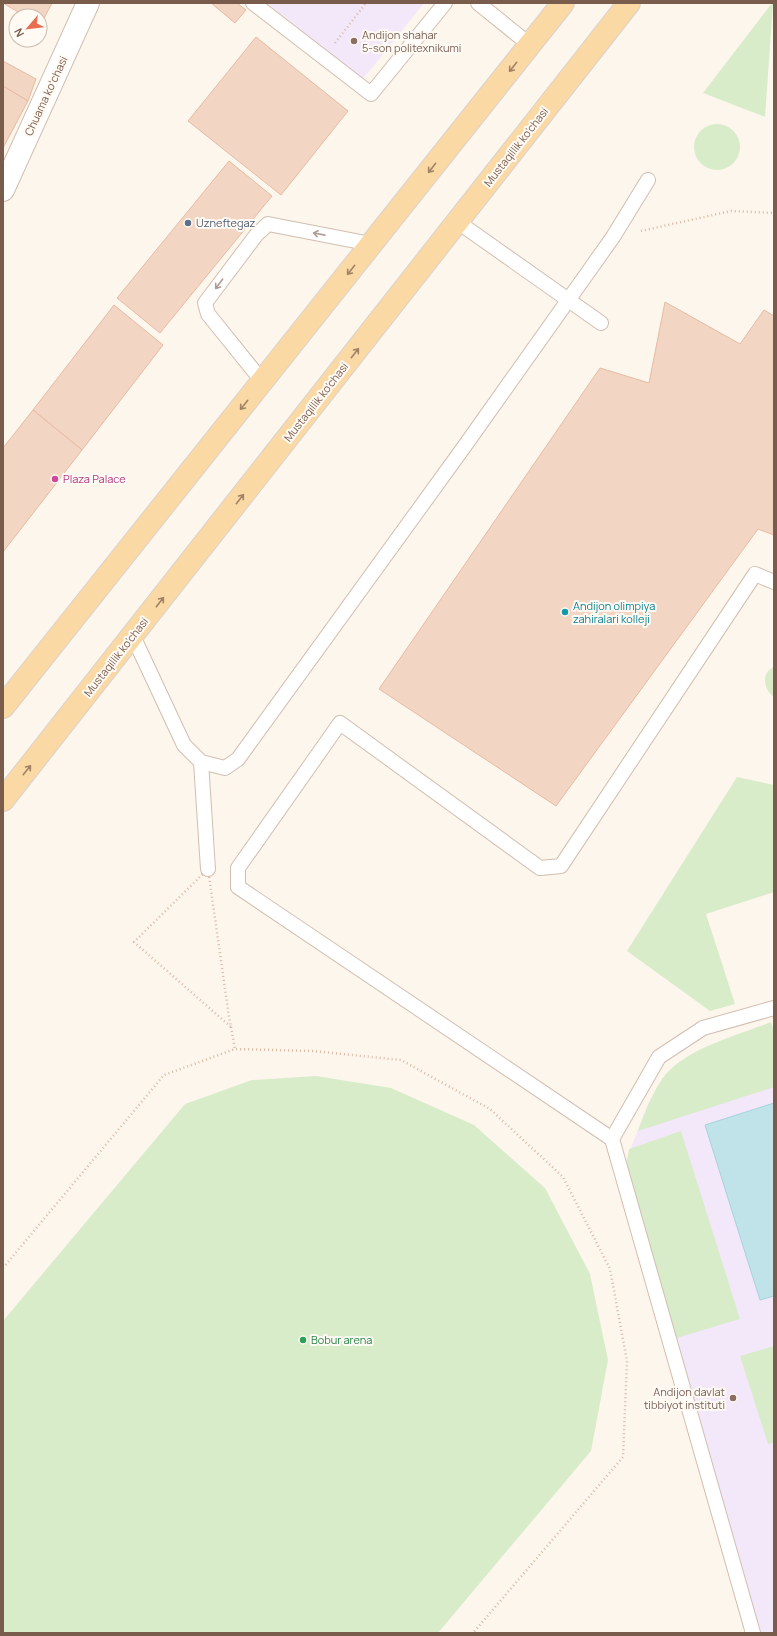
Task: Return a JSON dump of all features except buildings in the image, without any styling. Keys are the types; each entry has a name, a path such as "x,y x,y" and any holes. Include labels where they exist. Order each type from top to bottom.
{"main road":[{"path":"3,707 563,3"},
{"name":"Mustaqillik ko'chasi","path":"3,800 630,3"}],"street":[{"name":"Chuama koʻchasi","path":"3,190 88,3"}],"lane":[{"path":"253,3 371,94 445,3"},
{"path":"478,3 530,45"},
{"path":"133,636 184,745 201,762 225,768 238,759 464,447 613,237 648,180"},
{"path":"458,222 601,323"},
{"path":"262,381 208,314 205,304 257,234 268,224 371,244"},
{"path":"753,1633 612,1139 238,887 238,868 340,723 540,868 561,866 755,574 774,582"},
{"path":"201,762 208,869"},
{"path":"612,1139 659,1057 703,1028 774,1008"}],"path":[{"path":"335,43 366,3"},
{"path":"613,237 731,211 774,213"},
{"path":"208,869 235,1048"},
{"path":"208,869 134,942 231,1028"},
{"path":"3,1268 164,1075 235,1048 313,1051 401,1060 490,1109 563,1177 610,1269 627,1361 623,1457 473,1633"}],"shaded area":[{"name":"Andijon shahar 5-son politexnikumi","path":"267,3 424,3 363,79"},
{"name":"Andijon davlat tibbiyot instituti","path":"774,1044 774,1633 759,1633 625,1163 648,1104 663,1079"}],"green space":[{"path":"773,3 765,117 703,93"},
{"path":"717,124 730,128 736,134 740,147 736,160 730,166 717,170 704,166 698,160 694,147 698,134 704,128"},
{"path":"774,667 774,697 766,686 765,677"},
{"path":"737,777 774,785 774,892 706,914 735,1004 710,1011 627,951"},
{"path":"771,1022 774,1030 774,1087 638,1131 655,1091 671,1068 683,1059 712,1044"},
{"name":"Bobur arena","path":"316,1076 391,1088 474,1125 545,1188 590,1274 608,1360 591,1451 438,1633 3,1633 3,1321 185,1104 252,1080"},
{"path":"681,1131 740,1319 673,1339 626,1168 629,1149"},
{"path":"774,1346 774,1443 768,1444 740,1356"}],"water":[{"path":"774,1103 774,1296 760,1300 705,1125"}],"place":[{"name":"Andijon shahar 5-son politexnikumi","path":"354,41"},
{"name":"Uzneftegaz","path":"188,223"},
{"name":"Plaza Palace","path":"55,479"},
{"name":"Andijon olimpiya zahiralari kolleji","path":"565,612"},
{"name":"Bobur arena","path":"303,1340"},
{"name":"Andijon davlat tibbiyot instituti","path":"733,1398"}]}
